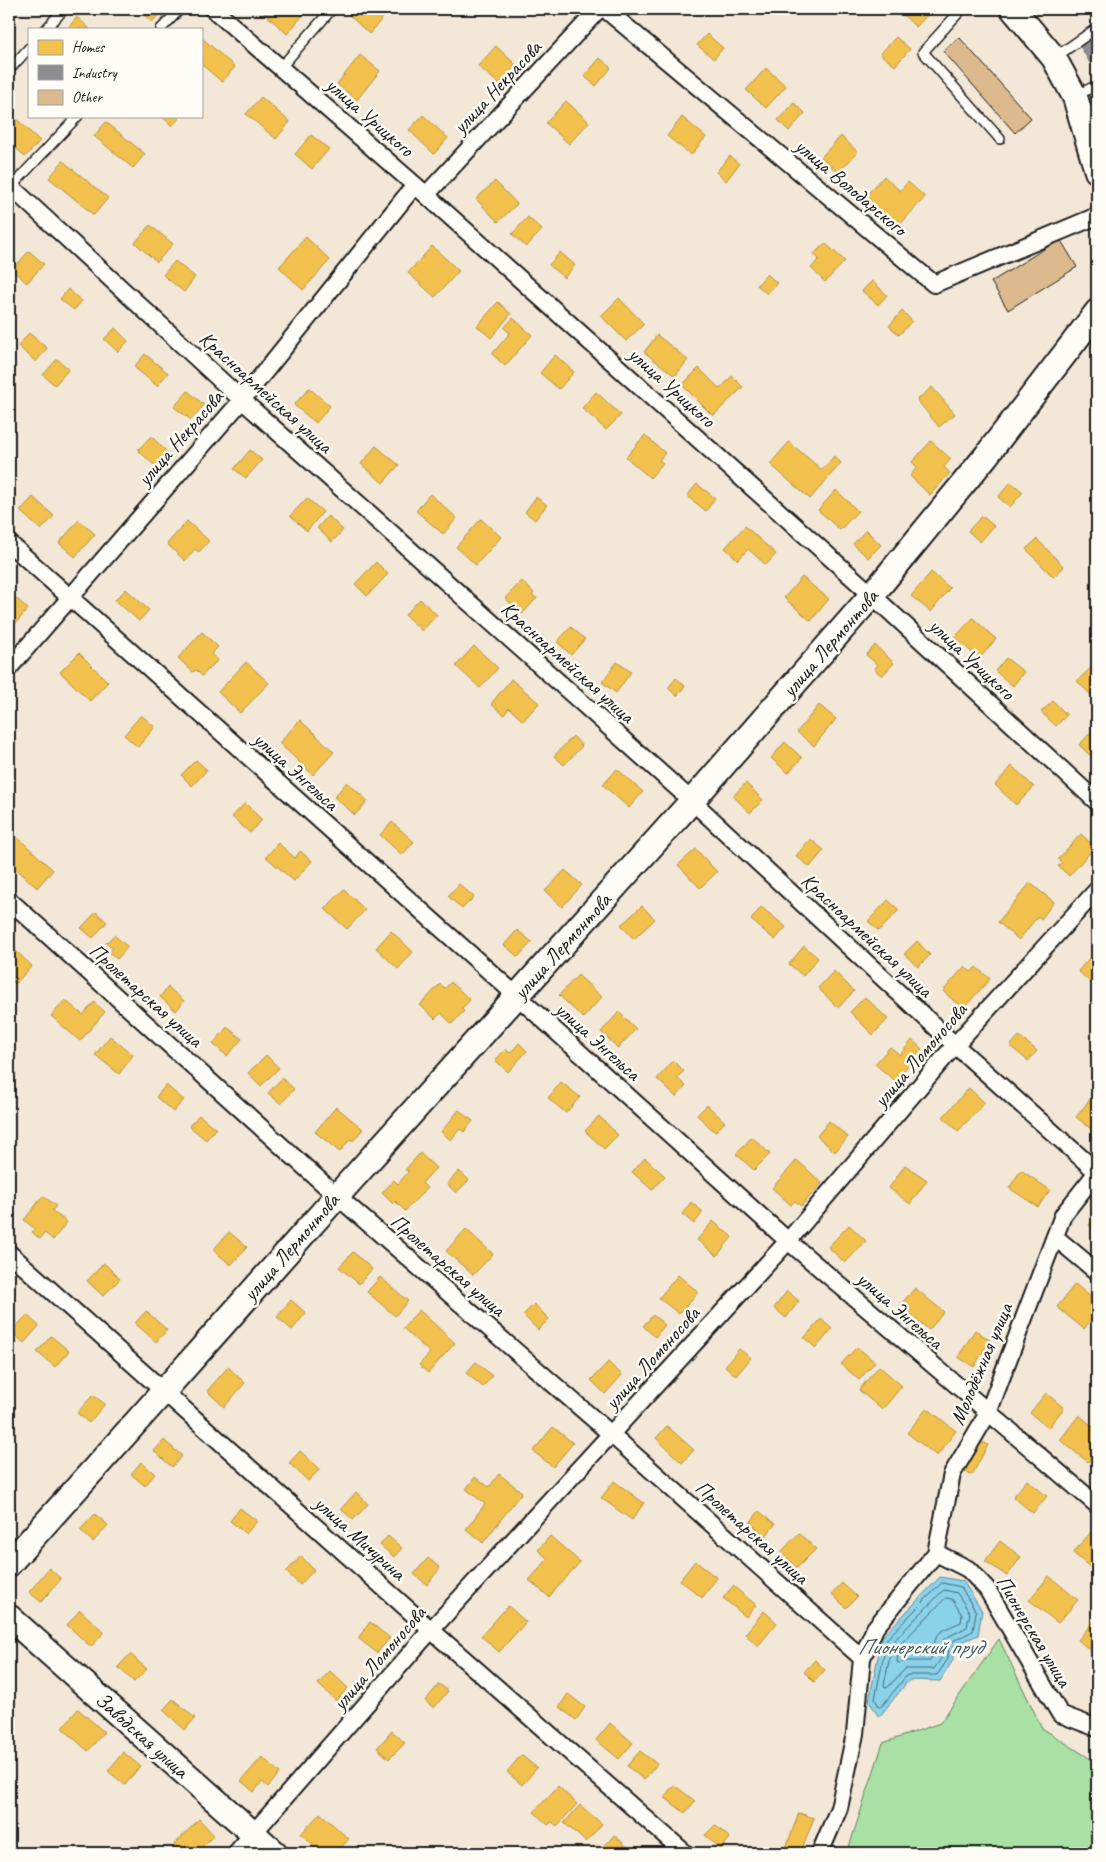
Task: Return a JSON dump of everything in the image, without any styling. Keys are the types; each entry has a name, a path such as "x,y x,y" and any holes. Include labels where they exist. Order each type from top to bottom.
{"street":[{"name":"улица Урицкого","path":"213,9 420,190 872,595 1097,802"},
{"name":"улица Некрасова","path":"9,668 242,400 420,190 600,9"},
{"name":"улица Володарского","path":"605,9 934,284 1097,216"},
{"path":"1013,9 1054,58 1075,97 1097,171"},
{"name":"Красноармейская улица","path":"10,186 242,400 692,801 955,1046 1097,1172"},
{"name":"улица Лермонтова","path":"9,1564 336,1196 692,801 872,595 986,456 1097,312"},
{"name":"улица Энгельса","path":"9,543 788,1241 1097,1505"},
{"name":"улица Ломоносова","path":"236,1853 431,1630 612,1435 788,1241 955,1046 1097,890"},
{"name":"Пролетарская улица","path":"9,900 336,1196 612,1435 862,1658"},
{"name":"Молодёжная улица","path":"820,1853 839,1808 856,1734 862,1658 875,1628 936,1553 952,1474 988,1413 1063,1215 1097,1172"},
{"path":"1055,1237 1097,1272"},
{"name":"улица Мичурина","path":"9,1253 431,1630 685,1853"},
{"name":"Пионерская улица","path":"936,1553 968,1569 987,1589 1060,1714 1097,1728"},
{"name":"Заводская улица","path":"9,1617 275,1853"}],"lane":[{"path":"47,28 64,9"},
{"path":"162,28 180,9"},
{"path":"281,67 332,9"},
{"path":"962,9 923,52 1000,139"},
{"path":"1054,58 1097,28"},
{"path":"9,70 28,49"},
{"path":"1097,85 1075,97 1097,119"},
{"path":"10,186 76,118"}],"green space":[{"path":"999,1639 1042,1728 1097,1763 1097,1853 847,1853 883,1743 940,1723"}],"water":[{"name":"Пионерский пруд","path":"940,1577 963,1581 982,1611 978,1635 953,1646 953,1660 940,1681 909,1680 879,1717 869,1701 882,1637"}],"building: Homes":[{"path":"137,9 164,9 152,22"},
{"path":"269,9 300,9 305,13 287,34 264,13"},
{"path":"350,9 386,9 389,11 369,34 347,13"},
{"path":"897,9 931,9 932,10 916,27"},
{"path":"77,17 89,28 68,28"},
{"path":"707,34 723,48 714,59 697,45"},
{"path":"896,37 910,49 895,66 880,54"},
{"path":"202,38 235,67 222,82 202,65"},
{"path":"496,46 516,65 499,84 478,66"},
{"path":"360,55 380,71 357,100 337,84"},
{"path":"600,58 611,68 596,86 584,76"},
{"path":"766,68 786,86 766,108 746,90"},
{"path":"261,97 290,122 276,139 246,114"},
{"path":"566,101 589,122 569,144 546,123"},
{"path":"794,103 805,113 789,131 778,120"},
{"path":"9,112 40,141 25,157 9,141"},
{"path":"423,115 448,138 434,154 409,130"},
{"path":"682,117 706,137 691,155 667,136"},
{"path":"163,118 179,118 172,126"},
{"path":"106,122 145,154 133,168 94,136"},
{"path":"311,135 329,149 312,169 295,154"},
{"path":"841,136 858,152 838,173 821,157"},
{"path":"730,156 739,164 726,181 716,172"},
{"path":"63,161 108,198 94,215 49,178"},
{"path":"884,176 900,191 908,182 925,197 896,229 863,199"},
{"path":"495,181 517,204 498,222 476,199"},
{"path":"528,217 542,230 526,247 512,234"},
{"path":"150,225 173,244 157,262 135,243"},
{"path":"306,237 330,260 303,290 279,267"},
{"path":"825,243 845,261 825,282 811,268 819,259 814,254"},
{"path":"432,246 459,271 435,297 408,273"},
{"path":"29,251 44,264 27,283 12,270"},
{"path":"560,252 575,265 564,278 549,265"},
{"path":"175,261 195,277 184,292 163,275"},
{"path":"767,274 777,283 767,294 757,285"},
{"path":"872,281 887,295 878,305 862,291"},
{"path":"68,289 82,301 74,310 60,299"},
{"path":"619,298 644,324 626,341 601,316"},
{"path":"498,302 511,314 491,338 477,326"},
{"path":"902,311 912,321 899,335 889,326"},
{"path":"513,318 532,335 505,366 492,354 510,333 504,328"},
{"path":"115,328 128,341 118,352 104,339"},
{"path":"29,333 47,348 36,362 18,346"},
{"path":"657,335 688,360 675,376 644,352"},
{"path":"145,354 168,373 157,386 134,367"},
{"path":"555,355 574,372 559,389 540,373"},
{"path":"57,359 69,369 55,385 43,375"},
{"path":"699,368 720,389 732,376 743,387 713,416 682,385"},
{"path":"932,387 955,414 939,427 917,400"},
{"path":"309,388 330,406 316,423 294,405"},
{"path":"188,391 204,405 191,420 174,407"},
{"path":"596,392 621,415 606,430 582,408"},
{"path":"645,435 665,453 659,460 663,463 650,478 626,457"},
{"path":"151,436 170,455 157,468 138,450"},
{"path":"931,441 951,459 944,467 950,473 930,495 910,476 917,467 912,462"},
{"path":"789,442 822,470 834,456 841,463 810,499 770,464"},
{"path":"376,446 399,465 383,483 361,464"},
{"path":"250,450 262,460 246,478 234,469"},
{"path":"1011,482 1023,492 1010,507 998,497"},
{"path":"697,484 715,498 706,511 687,496"},
{"path":"836,490 858,511 840,530 818,510"},
{"path":"430,494 457,518 443,534 416,511"},
{"path":"33,497 54,516 41,530 20,511"},
{"path":"536,497 547,505 535,520 525,512"},
{"path":"307,498 323,512 307,531 290,516"},
{"path":"328,516 343,530 332,542 317,528"},
{"path":"982,516 994,526 980,542 968,531"},
{"path":"481,519 501,537 476,565 456,547"},
{"path":"79,520 95,534 75,557 59,543"},
{"path":"187,521 209,541 199,552 195,549 185,561 167,544"},
{"path":"745,526 776,554 766,565 748,549 738,560 725,548"},
{"path":"866,530 881,545 868,558 853,544"},
{"path":"1037,539 1064,567 1053,577 1026,549"},
{"path":"376,562 388,574 367,596 355,584"},
{"path":"931,572 950,588 931,612 911,596"},
{"path":"802,577 829,599 811,621 784,598"},
{"path":"522,581 534,593 532,596 537,598 522,614 505,598"},
{"path":"126,589 149,610 139,621 115,600"},
{"path":"17,599 28,609 9,631 9,608"},
{"path":"420,599 437,615 422,631 405,615"},
{"path":"973,618 996,639 979,659 955,637"},
{"path":"571,627 585,639 571,655 557,642"},
{"path":"202,632 218,647 211,654 218,660 202,676 196,670 193,672 178,658"},
{"path":"875,645 894,663 882,676 874,669 878,665 866,655"},
{"path":"474,646 498,668 480,688 456,666"},
{"path":"79,653 108,682 90,701 60,672"},
{"path":"1006,658 1024,672 1013,686 995,671"},
{"path":"246,662 269,683 240,713 218,692"},
{"path":"617,662 631,672 616,693 602,682"},
{"path":"1095,664 1097,666 1097,689 1091,695 1077,681"},
{"path":"676,678 685,686 677,696 668,688"},
{"path":"511,679 539,703 523,721 509,708 504,715 491,704"},
{"path":"1053,701 1067,715 1056,726 1041,712"},
{"path":"819,705 836,719 814,746 797,732"},
{"path":"141,715 155,727 138,747 124,735"},
{"path":"300,720 334,752 313,775 279,743"},
{"path":"1095,728 1097,730 1097,762 1079,745"},
{"path":"573,736 582,746 564,765 554,756"},
{"path":"785,742 802,758 788,773 771,758"},
{"path":"196,760 207,770 192,786 181,775"},
{"path":"1012,766 1034,787 1016,805 995,785"},
{"path":"617,769 643,792 629,808 603,785"},
{"path":"347,782 368,801 355,815 334,797"},
{"path":"746,783 763,800 750,813 733,796"},
{"path":"245,803 262,820 250,833 232,817"},
{"path":"392,822 414,842 402,855 380,835"},
{"path":"1081,834 1095,847 1069,876 1058,866 1062,863 1058,859"},
{"path":"15,835 53,870 37,888 9,862 9,842"},
{"path":"810,839 824,850 810,867 796,856"},
{"path":"278,843 295,858 300,851 312,861 294,881 266,857"},
{"path":"696,849 717,872 700,888 678,865"},
{"path":"565,870 582,885 562,907 545,891"},
{"path":"1030,883 1054,902 1041,919 1038,916 1019,940 998,922"},
{"path":"459,884 474,897 462,909 448,896"},
{"path":"344,889 365,910 347,929 325,909"},
{"path":"888,900 899,910 879,931 868,921"},
{"path":"642,906 655,919 634,939 621,925"},
{"path":"761,907 786,927 775,940 751,920"},
{"path":"96,912 107,922 93,938 81,928"},
{"path":"517,930 532,942 518,957 504,945"},
{"path":"391,931 413,952 398,969 376,948"},
{"path":"114,935 128,947 117,959 109,952 113,948 106,943"},
{"path":"917,941 930,955 918,967 904,954"},
{"path":"804,946 818,958 803,976 789,964"},
{"path":"1097,949 1097,977 1092,984 1078,971"},
{"path":"16,951 32,966 15,984 9,978 9,959"},
{"path":"965,966 971,972 976,967 990,979 963,1009 943,991"},
{"path":"834,971 854,991 838,1008 818,988"},
{"path":"578,975 602,997 583,1018 559,995"},
{"path":"451,982 470,1000 461,1009 464,1011 452,1024 441,1013 435,1019 420,1005 440,984 445,988"},
{"path":"168,987 184,1001 176,1011 160,997"},
{"path":"865,997 888,1019 873,1035 850,1012"},
{"path":"65,1000 83,1015 94,1002 105,1012 80,1041 51,1016"},
{"path":"619,1012 636,1029 618,1048 601,1032"},
{"path":"227,1027 242,1039 227,1056 213,1044"},
{"path":"110,1036 133,1055 119,1074 95,1055"},
{"path":"1019,1036 1037,1051 1028,1061 1010,1046"},
{"path":"912,1040 922,1049 895,1081 875,1064 890,1047 900,1055"},
{"path":"519,1043 527,1051 508,1072 495,1060 506,1049 510,1053"},
{"path":"266,1055 279,1068 261,1086 248,1073"},
{"path":"673,1061 684,1071 677,1078 686,1086 676,1097 657,1079"},
{"path":"282,1078 294,1089 281,1104 268,1093"},
{"path":"561,1082 580,1097 566,1113 548,1098"},
{"path":"166,1085 184,1100 173,1112 156,1097"},
{"path":"969,1088 985,1103 958,1131 943,1117"},
{"path":"1092,1097 1097,1101 1097,1134 1076,1117"},
{"path":"707,1105 725,1122 715,1132 697,1115"},
{"path":"336,1107 363,1129 353,1141 350,1139 340,1152 315,1132"},
{"path":"459,1110 473,1121 464,1132 460,1129 451,1140 441,1132"},
{"path":"199,1115 216,1129 206,1140 189,1126"},
{"path":"599,1116 618,1135 604,1149 585,1131"},
{"path":"829,1121 848,1137 835,1152 817,1136"},
{"path":"752,1137 770,1154 754,1170 736,1154"},
{"path":"420,1153 436,1168 422,1183 427,1188 405,1211 395,1201 393,1204 382,1193 394,1180 398,1184 409,1171 405,1170"},
{"path":"645,1158 665,1176 652,1190 632,1172"},
{"path":"797,1160 822,1183 801,1206 795,1201 791,1205 772,1188"},
{"path":"905,1165 927,1180 910,1204 889,1188"},
{"path":"1021,1170 1050,1190 1038,1207 1009,1188"},
{"path":"459,1171 469,1180 456,1193 447,1184"},
{"path":"43,1196 56,1206 52,1211 67,1222 53,1240 45,1233 40,1239 32,1232 35,1229 24,1220"},
{"path":"691,1202 703,1212 694,1224 682,1214"},
{"path":"1097,1216 1097,1233 1089,1225"},
{"path":"713,1221 732,1237 717,1256 697,1240"},
{"path":"849,1225 866,1241 845,1263 828,1247"},
{"path":"466,1229 493,1254 473,1275 446,1251"},
{"path":"229,1232 247,1247 231,1265 213,1250"},
{"path":"353,1252 372,1269 359,1284 339,1267"},
{"path":"104,1263 120,1279 103,1296 87,1281"},
{"path":"678,1275 698,1292 679,1314 659,1298"},
{"path":"380,1277 408,1301 395,1316 367,1292"},
{"path":"1075,1284 1097,1302 1097,1312 1084,1329 1057,1307"},
{"path":"915,1288 944,1312 929,1330 900,1305"},
{"path":"787,1291 799,1301 786,1318 774,1308"},
{"path":"291,1300 306,1313 292,1330 277,1317"},
{"path":"534,1304 549,1319 538,1330 523,1315"},
{"path":"419,1310 455,1343 428,1373 419,1365 430,1353 403,1328"},
{"path":"146,1311 167,1330 156,1342 135,1323"},
{"path":"27,1315 39,1326 24,1343 11,1332"},
{"path":"653,1315 665,1325 655,1337 643,1326"},
{"path":"821,1319 832,1329 816,1348 804,1338"},
{"path":"975,1330 990,1340 974,1367 958,1357"},
{"path":"51,1336 69,1351 55,1367 37,1352"},
{"path":"857,1347 875,1362 859,1380 841,1364"},
{"path":"739,1349 751,1358 736,1376 725,1366"},
{"path":"476,1362 492,1376 483,1387 466,1373"},
{"path":"608,1362 622,1375 605,1394 591,1380"},
{"path":"879,1366 902,1386 882,1410 859,1390"},
{"path":"228,1367 245,1383 224,1407 207,1391"},
{"path":"1046,1393 1064,1408 1048,1428 1030,1413"},
{"path":"93,1395 105,1404 89,1423 77,1413"},
{"path":"927,1408 956,1431 937,1456 907,1433"},
{"path":"1079,1415 1097,1430 1097,1451 1088,1462 1060,1440"},
{"path":"667,1426 694,1450 682,1463 656,1438"},
{"path":"553,1427 573,1443 553,1467 533,1451"},
{"path":"978,1439 988,1445 972,1475 962,1469"},
{"path":"164,1440 182,1456 172,1467 154,1451"},
{"path":"300,1451 320,1469 308,1481 289,1463"},
{"path":"141,1462 155,1474 145,1486 131,1474"},
{"path":"499,1474 522,1492 483,1543 466,1529 485,1504 466,1489 475,1477 489,1487"},
{"path":"1027,1480 1047,1496 1033,1513 1013,1497"},
{"path":"614,1481 644,1503 632,1520 601,1498"},
{"path":"356,1492 368,1504 353,1520 341,1509"},
{"path":"240,1508 257,1521 246,1534 230,1521"},
{"path":"759,1511 775,1524 766,1536 750,1523"},
{"path":"95,1514 108,1525 93,1542 80,1530"},
{"path":"1091,1532 1097,1537 1097,1573 1073,1553"},
{"path":"799,1533 816,1549 797,1568 781,1552"},
{"path":"388,1536 402,1548 394,1557 380,1545"},
{"path":"550,1536 580,1562 549,1597 529,1580 548,1559 538,1550"},
{"path":"1000,1541 1021,1557 1007,1576 985,1561"},
{"path":"301,1556 314,1570 300,1585 286,1572"},
{"path":"428,1558 440,1568 427,1585 414,1574"},
{"path":"695,1561 717,1578 702,1598 680,1580"},
{"path":"49,1568 61,1579 41,1602 29,1592"},
{"path":"1049,1576 1078,1600 1058,1623 1029,1600"},
{"path":"842,1583 857,1597 846,1608 832,1594"},
{"path":"733,1586 756,1605 746,1617 723,1598"},
{"path":"508,1606 526,1622 499,1652 481,1636"},
{"path":"80,1610 104,1632 91,1647 67,1625"},
{"path":"764,1611 777,1623 758,1646 745,1634"},
{"path":"1097,1617 1097,1656 1078,1640"},
{"path":"370,1622 390,1638 377,1653 358,1638"},
{"path":"130,1654 147,1669 134,1682 118,1667"},
{"path":"815,1660 825,1670 814,1682 804,1672"},
{"path":"330,1671 348,1688 336,1701 318,1684"},
{"path":"439,1684 448,1691 434,1708 425,1701"},
{"path":"568,1694 585,1707 576,1720 559,1707"},
{"path":"173,1699 195,1718 185,1730 163,1710"},
{"path":"78,1709 104,1732 88,1751 62,1728"},
{"path":"610,1723 633,1743 619,1759 596,1740"},
{"path":"392,1731 405,1743 389,1759 377,1748"},
{"path":"640,1751 657,1764 644,1780 627,1766"},
{"path":"123,1752 140,1766 125,1785 108,1771"},
{"path":"521,1755 537,1768 522,1785 507,1772"},
{"path":"262,1757 280,1773 268,1787 262,1782 254,1792 241,1781"},
{"path":"674,1785 695,1801 685,1813 664,1797"},
{"path":"558,1786 577,1804 557,1826 552,1822 548,1825 534,1812"},
{"path":"580,1805 602,1824 586,1842 564,1823"},
{"path":"320,1813 349,1839 336,1853 322,1853 301,1834"},
{"path":"799,1813 814,1818 801,1852 786,1847"},
{"path":"199,1819 214,1835 196,1853 182,1853 174,1845"},
{"path":"715,1825 730,1838 721,1849 705,1835"},
{"path":"614,1835 634,1853 598,1853"}],"building: Industry":[{"path":"1097,35 1097,58 1090,63 1080,46"}],"building: Other":[{"path":"959,37 1031,118 1015,133 943,51"},
{"path":"1060,239 1077,267 1008,310 991,282"}]}
